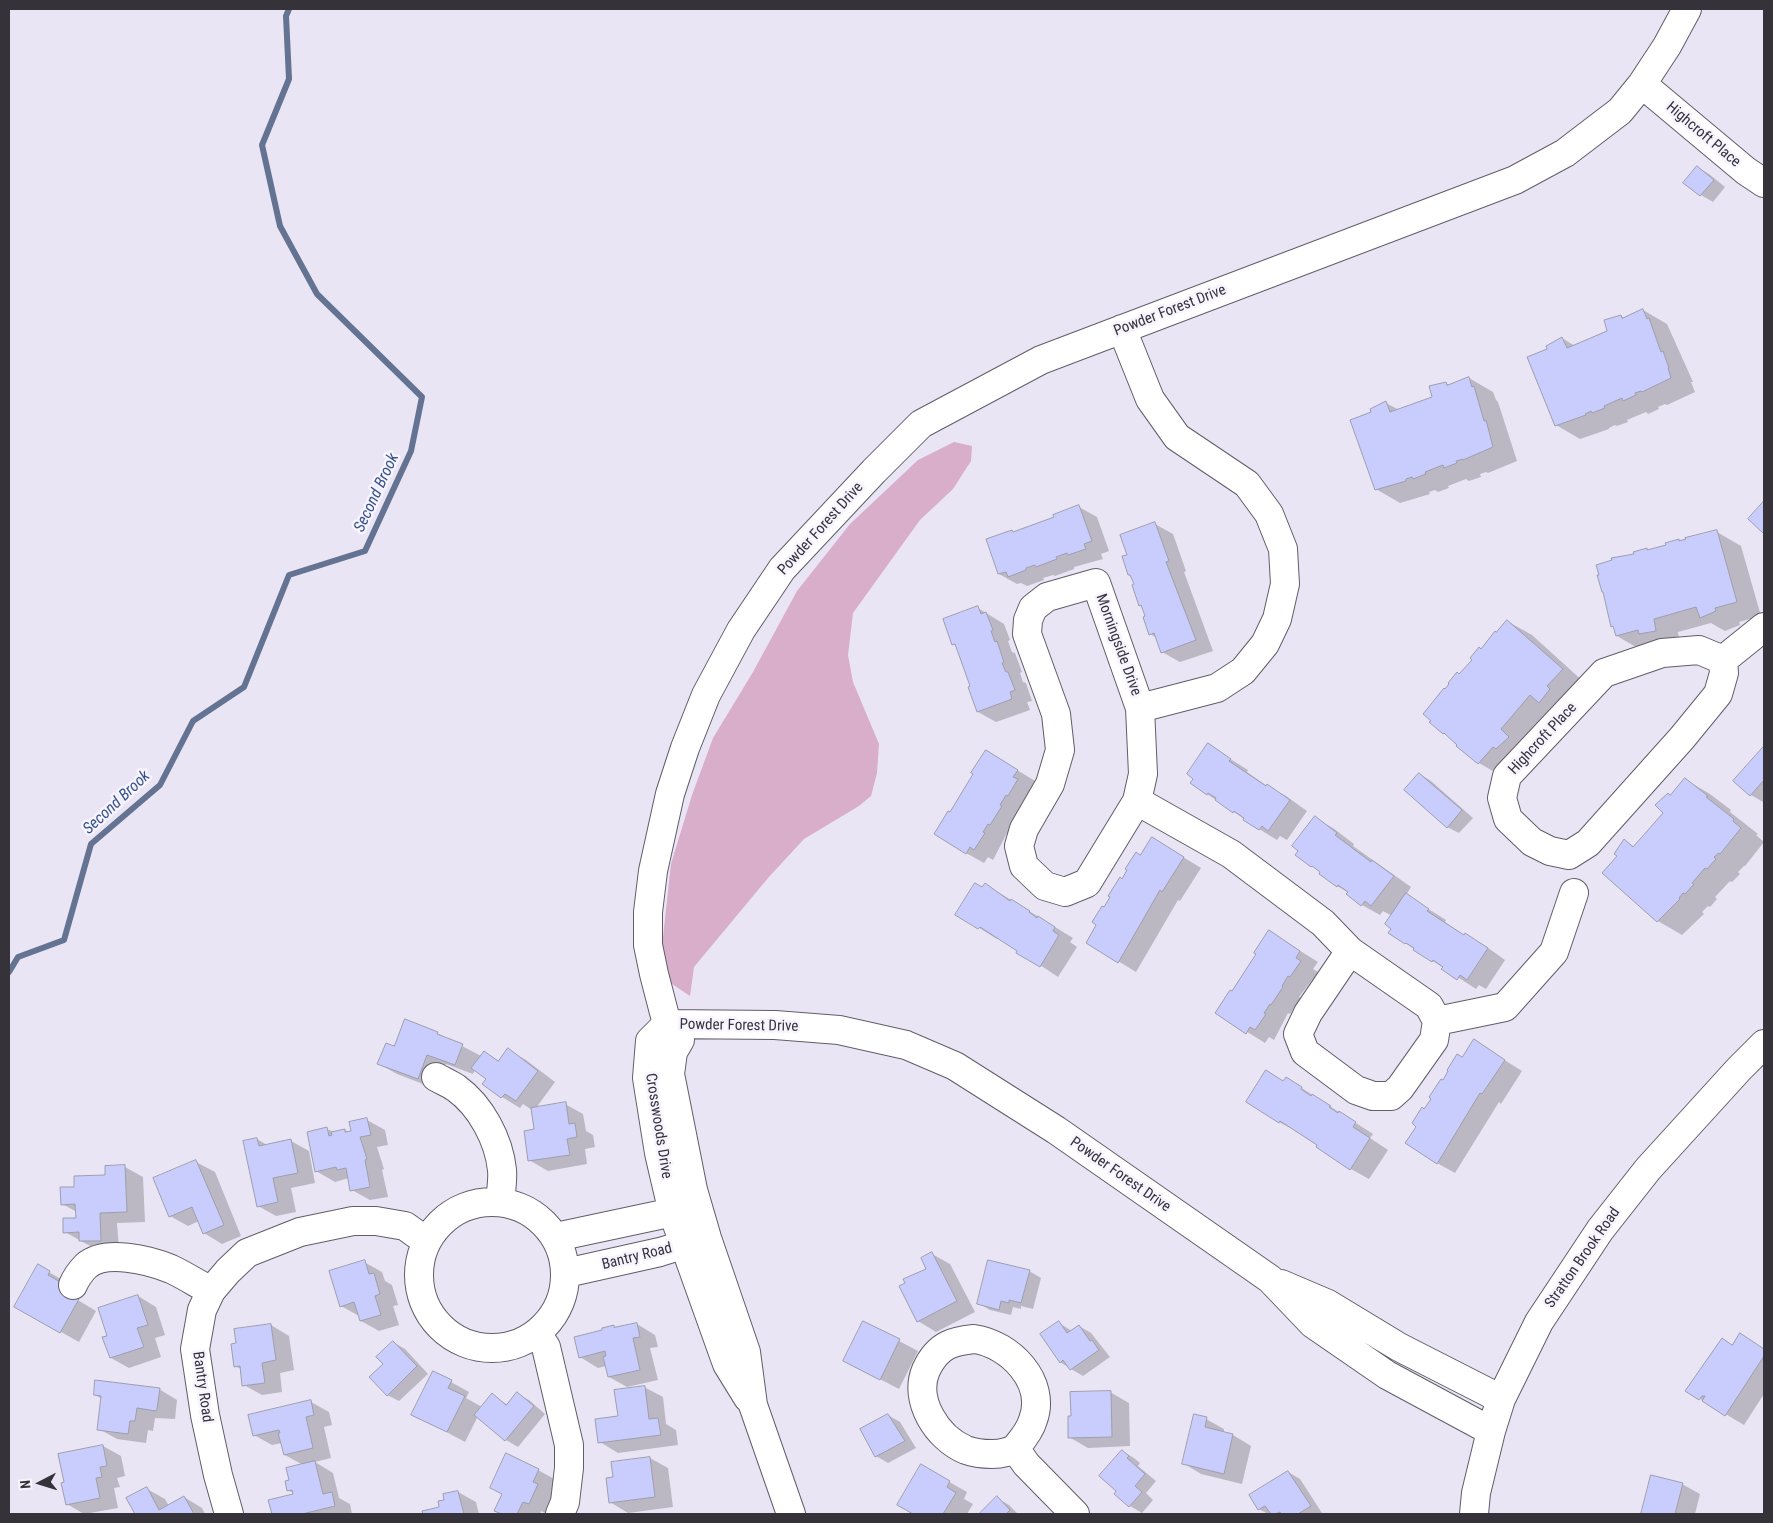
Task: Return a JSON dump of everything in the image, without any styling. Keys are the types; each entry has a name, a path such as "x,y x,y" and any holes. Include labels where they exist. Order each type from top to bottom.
{"street":[{"name":"Powder Forest Drive","path":"1491,1431 1387,1375 1357,1355 1312,1324 1270,1280 1056,1130 955,1066 906,1045 839,1030 775,1025 667,1024 648,945 648,912 653,871 670,794 685,748 706,695 740,630 782,569 921,424 1041,360 1515,180 1565,153 1620,111 1642,84 1667,46 1687,9"},
{"name":"Highcroft Place","path":"1642,84 1746,171 1764,183"},
{"name":"Morningside Drive","path":"1122,329 1150,399 1177,436 1247,484 1269,514 1283,549 1285,584 1277,619 1265,644 1243,671 1217,688 1140,708"},
{"name":"Morningside Drive","path":"1096,584 1140,708 1143,774 1137,802 1087,883 1065,892 1045,886 1024,866 1019,846 1024,829 1050,784 1060,750 1056,714 1027,634 1028,620 1033,608 1047,597 1096,584"},
{"path":"1723,660 1764,627"},
{"name":"Highcroft Place","path":"1699,650 1723,660 1724,673 1718,694 1682,738 1588,843 1570,855 1550,851 1532,842 1508,819 1502,798 1507,776 1604,674 1662,654 1699,650"},
{"path":"1137,802 1231,854 1324,923 1350,951 1429,1006 1437,1021 1434,1040 1400,1088 1390,1096 1373,1096 1356,1090 1305,1052 1298,1034 1308,1013 1350,951"},
{"path":"1437,1021 1505,1007 1554,952 1574,893"},
{"name":"Crosswoods Drive","path":"667,1024 650,1041 647,1078 660,1153 685,1210 696,1241 727,1364 753,1405 791,1514"},
{"name":"Stratton Brook Road","path":"1474,1514 1476,1493 1501,1399 1538,1322 1600,1230 1648,1169 1764,1044"},
{"path":"436,1077 456,1088 473,1103 489,1127 498,1152 502,1172 500,1201"},
{"path":"500,1201 522,1207 541,1220 556,1237 563,1255 566,1274 563,1296 553,1316 537,1333 518,1344 497,1349 475,1346 461,1341 454,1338 437,1324 425,1306 419,1285 419,1262 426,1241 439,1223 457,1210 478,1202 500,1201"},
{"path":"556,1237 685,1210"},
{"name":"Bantry Road","path":"230,1514 218,1475 205,1415 196,1349 202,1310 211,1291 247,1253 300,1232 353,1221 376,1221 405,1226 426,1241"},
{"name":"Bantry Road","path":"566,1274 696,1241"},
{"path":"73,1285 87,1265 98,1260 122,1257 171,1269 211,1291"},
{"name":"Powder Forest Drive","path":"1270,1280 1328,1304 1399,1347 1501,1399"},
{"path":"537,1333 546,1347 569,1444 569,1468 565,1502 560,1514"},
{"path":"960,1340 988,1341 1001,1348 1024,1370 1033,1384 1036,1401 1034,1420 1028,1432 1015,1448 995,1454 983,1454 966,1450 944,1434 930,1416 924,1404 922,1390 924,1375 929,1362 936,1353 947,1345 960,1340"},
{"path":"1015,1448 1026,1464 1075,1514"}],"shaded area":[{"path":"954,442 972,446 971,461 953,489 920,520 853,613 848,655 853,682 879,744 877,773 871,796 859,806 804,839 768,878 694,967 690,996 669,982 663,960 663,937 671,864 692,795 713,738 753,672 797,591 850,524 918,460"}],"building":[{"path":"1697,166 1714,180 1700,196 1683,183"},
{"path":"1643,309 1647,319 1649,318 1661,352 1663,351 1671,378 1642,392 1635,393 1636,395 1623,401 1622,398 1604,406 1605,408 1592,413 1591,411 1586,415 1555,426 1527,357 1547,349 1546,346 1562,337 1567,348 1607,331 1604,320 1621,315 1622,318"},
{"path":"1469,377 1472,387 1474,386 1484,421 1486,420 1493,447 1463,460 1456,461 1457,463 1444,468 1443,465 1413,479 1412,477 1406,479 1406,481 1375,490 1350,420 1371,412 1370,409 1386,401 1390,412 1432,397 1429,386 1446,382 1447,385"},
{"path":"1764,501 1764,534 1748,519"},
{"path":"1079,505 1092,541 1084,544 1086,549 1068,555 1067,553 1056,557 1057,559 1036,567 1035,565 1026,568 1026,570 1008,577 1006,572 998,574 986,539 1012,530 1013,532 1054,517 1053,515"},
{"path":"1155,522 1169,561 1166,562 1196,640 1161,653 1154,633 1149,635 1143,617 1145,616 1141,605 1139,606 1132,585 1134,584 1130,575 1128,575 1122,556 1127,555 1120,535"},
{"path":"1717,530 1737,602 1715,608 1716,611 1700,618 1696,607 1654,619 1656,631 1639,634 1638,630 1616,636 1613,626 1611,627 1596,565 1612,560 1611,558 1634,554 1633,552 1647,548 1647,550 1679,539 1679,541"},
{"path":"978,606 981,614 986,612 993,630 991,631 995,642 997,641 1004,662 1002,663 1006,672 1008,672 1015,690 1010,692 1012,699 977,712 955,644 952,645 943,619"},
{"path":"1507,620 1563,669 1547,686 1550,689 1539,703 1530,695 1501,729 1509,737 1496,749 1493,747 1478,764 1429,722 1431,721 1423,714 1457,672 1459,674 1472,660 1470,658 1479,647 1481,649 1495,631"},
{"path":"1208,743 1231,759 1229,761 1290,800 1268,831 1262,826 1259,830 1243,820 1244,818 1234,811 1233,813 1215,800 1216,798 1208,793 1207,795 1190,783 1193,779 1187,774"},
{"path":"1764,746 1764,780 1750,796 1733,781"},
{"path":"986,750 1018,770 1013,777 1018,779 1008,796 1006,795 1000,805 1002,806 990,825 988,824 983,832 985,833 974,850 970,847 966,854 934,834 948,811 950,812"},
{"path":"1419,773 1462,810 1447,828 1404,790"},
{"path":"1685,778 1734,819 1733,821 1741,828 1720,854 1714,857 1716,859 1692,883 1694,884 1685,894 1683,893 1680,899 1657,922 1602,873 1617,856 1614,854 1624,839 1633,847 1663,813 1655,805 1668,793 1670,795"},
{"path":"1315,816 1337,833 1335,835 1371,862 1372,860 1394,876 1371,906 1365,901 1361,906 1346,894 1348,892 1338,885 1337,887 1319,874 1320,872 1295,855 1298,851 1292,846"},
{"path":"1152,837 1184,857 1162,892 1160,890 1118,963 1086,943 1096,925 1092,922 1102,906 1104,907 1110,897 1108,896 1120,877 1122,879 1127,870 1125,869 1136,852 1140,855"},
{"path":"975,883 982,887 985,883 1010,901 1011,899 1030,911 1037,918 1038,916 1055,927 1053,931 1059,935 1040,967 1016,953 1017,951 980,927 978,929 955,915"},
{"path":"1406,893 1429,909 1427,911 1488,948 1467,980 1460,975 1457,980 1441,969 1443,967 1433,960 1432,962 1413,950 1414,948 1388,933 1391,929 1385,924"},
{"path":"1269,930 1300,951 1296,958 1301,961 1290,977 1288,976 1255,1030 1250,1027 1246,1034 1215,1013 1230,990 1232,991"},
{"path":"405,1019 463,1044 455,1065 427,1055 418,1079 377,1064 386,1043 394,1046"},
{"path":"1474,1039 1505,1060 1482,1094 1480,1093 1437,1164 1405,1143 1416,1127 1412,1123 1422,1107 1424,1109 1431,1099 1429,1097 1441,1079 1443,1080 1457,1054 1462,1057"},
{"path":"508,1048 538,1071 516,1101 505,1094 501,1098 482,1084 486,1079 471,1068 484,1051 498,1061"},
{"path":"1266,1070 1283,1081 1286,1077 1302,1087 1301,1089 1311,1096 1312,1094 1331,1106 1329,1107 1338,1113 1339,1111 1356,1122 1353,1127 1370,1138 1350,1170 1316,1147 1317,1145 1246,1102"},
{"path":"566,1102 569,1124 575,1123 577,1137 567,1139 570,1155 528,1161 524,1131 534,1129 531,1108"},
{"path":"367,1118 371,1135 360,1137 367,1159 365,1160 370,1187 350,1191 346,1168 337,1170 336,1167 315,1172 307,1132 327,1127 329,1136 332,1135 331,1132 345,1129 345,1132 351,1131 349,1122"},
{"path":"257,1138 259,1146 291,1139 298,1173 273,1178 278,1202 257,1207 243,1141"},
{"path":"196,1160 224,1225 203,1234 192,1207 169,1217 153,1178"},
{"path":"125,1165 127,1212 100,1213 101,1241 79,1241 79,1232 63,1233 63,1218 76,1218 75,1204 61,1205 60,1187 74,1187 74,1176 105,1175 105,1166"},
{"path":"932,1252 957,1301 917,1322 899,1286 905,1283 903,1279 926,1269 921,1258"},
{"path":"365,1260 369,1274 374,1273 380,1294 375,1296 381,1315 360,1321 354,1302 340,1307 329,1271"},
{"path":"988,1260 1030,1270 1021,1303 1009,1300 1009,1303 1001,1301 999,1310 977,1304"},
{"path":"38,1264 50,1271 48,1275 62,1283 59,1288 79,1299 60,1333 14,1307"},
{"path":"138,1295 148,1325 137,1328 144,1347 110,1358 102,1337 107,1336 98,1308"},
{"path":"863,1321 900,1339 880,1380 843,1361"},
{"path":"1059,1321 1067,1333 1079,1325 1099,1350 1070,1370 1063,1360 1060,1363 1040,1334"},
{"path":"637,1323 640,1337 633,1338 640,1370 608,1377 603,1357 606,1356 605,1351 579,1358 574,1337 614,1325 614,1327"},
{"path":"271,1324 276,1360 262,1363 265,1383 242,1386 240,1366 234,1367 231,1344 236,1343 234,1329"},
{"path":"1740,1333 1764,1349 1764,1356 1725,1416 1702,1401 1705,1396 1702,1396 1699,1400 1685,1391 1722,1338 1732,1345"},
{"path":"393,1341 417,1366 387,1396 369,1377 383,1364 376,1357"},
{"path":"433,1371 452,1380 448,1388 465,1396 447,1432 411,1415"},
{"path":"95,1380 160,1388 157,1409 156,1411 137,1408 135,1421 130,1421 128,1434 97,1430 101,1396 94,1395"},
{"path":"645,1386 649,1419 658,1418 661,1435 598,1443 595,1419 618,1416 614,1390"},
{"path":"1111,1391 1112,1437 1068,1438 1068,1416 1071,1416 1070,1392"},
{"path":"517,1392 534,1406 505,1441 474,1415 492,1393 506,1405"},
{"path":"311,1400 314,1415 306,1417 313,1448 284,1455 278,1433 280,1433 279,1430 253,1436 248,1415"},
{"path":"888,1414 905,1441 875,1457 860,1429"},
{"path":"1194,1414 1207,1417 1205,1427 1233,1434 1224,1474 1182,1464"},
{"path":"103,1445 107,1466 100,1467 102,1477 96,1478 100,1498 66,1505 61,1483 64,1482 58,1454"},
{"path":"1122,1450 1129,1456 1127,1458 1145,1474 1135,1486 1142,1492 1129,1507 1114,1494 1116,1491 1099,1476"},
{"path":"506,1453 539,1469 533,1482 538,1484 529,1504 523,1502 517,1514 502,1514 494,1511 502,1494 490,1488"},
{"path":"650,1457 655,1497 609,1503 606,1478 613,1477 611,1462"},
{"path":"315,1461 323,1494 332,1492 335,1506 302,1514 272,1514 268,1500 293,1494 292,1490 287,1491 285,1481 289,1480 286,1468"},
{"path":"921,1464 950,1481 947,1487 956,1493 943,1514 913,1514 897,1505"},
{"path":"1288,1471 1311,1506 1298,1514 1281,1514 1280,1512 1271,1514 1265,1506 1258,1510 1249,1495"},
{"path":"1651,1475 1683,1483 1675,1514 1641,1514"},
{"path":"147,1487 159,1510 184,1496 194,1514 135,1514 126,1498"},
{"path":"458,1491 464,1514 423,1514 422,1511 439,1507 438,1501 444,1500 443,1494"},
{"path":"997,1496 1010,1510 1006,1514 979,1514"}],"waterway":[{"name":"Second Brook","path":"9,972 18,957 64,940 91,844 160,785 193,721 244,687 289,575 365,551 411,451 422,397 317,294 280,226 262,145 289,79 286,16 289,9"}]}
